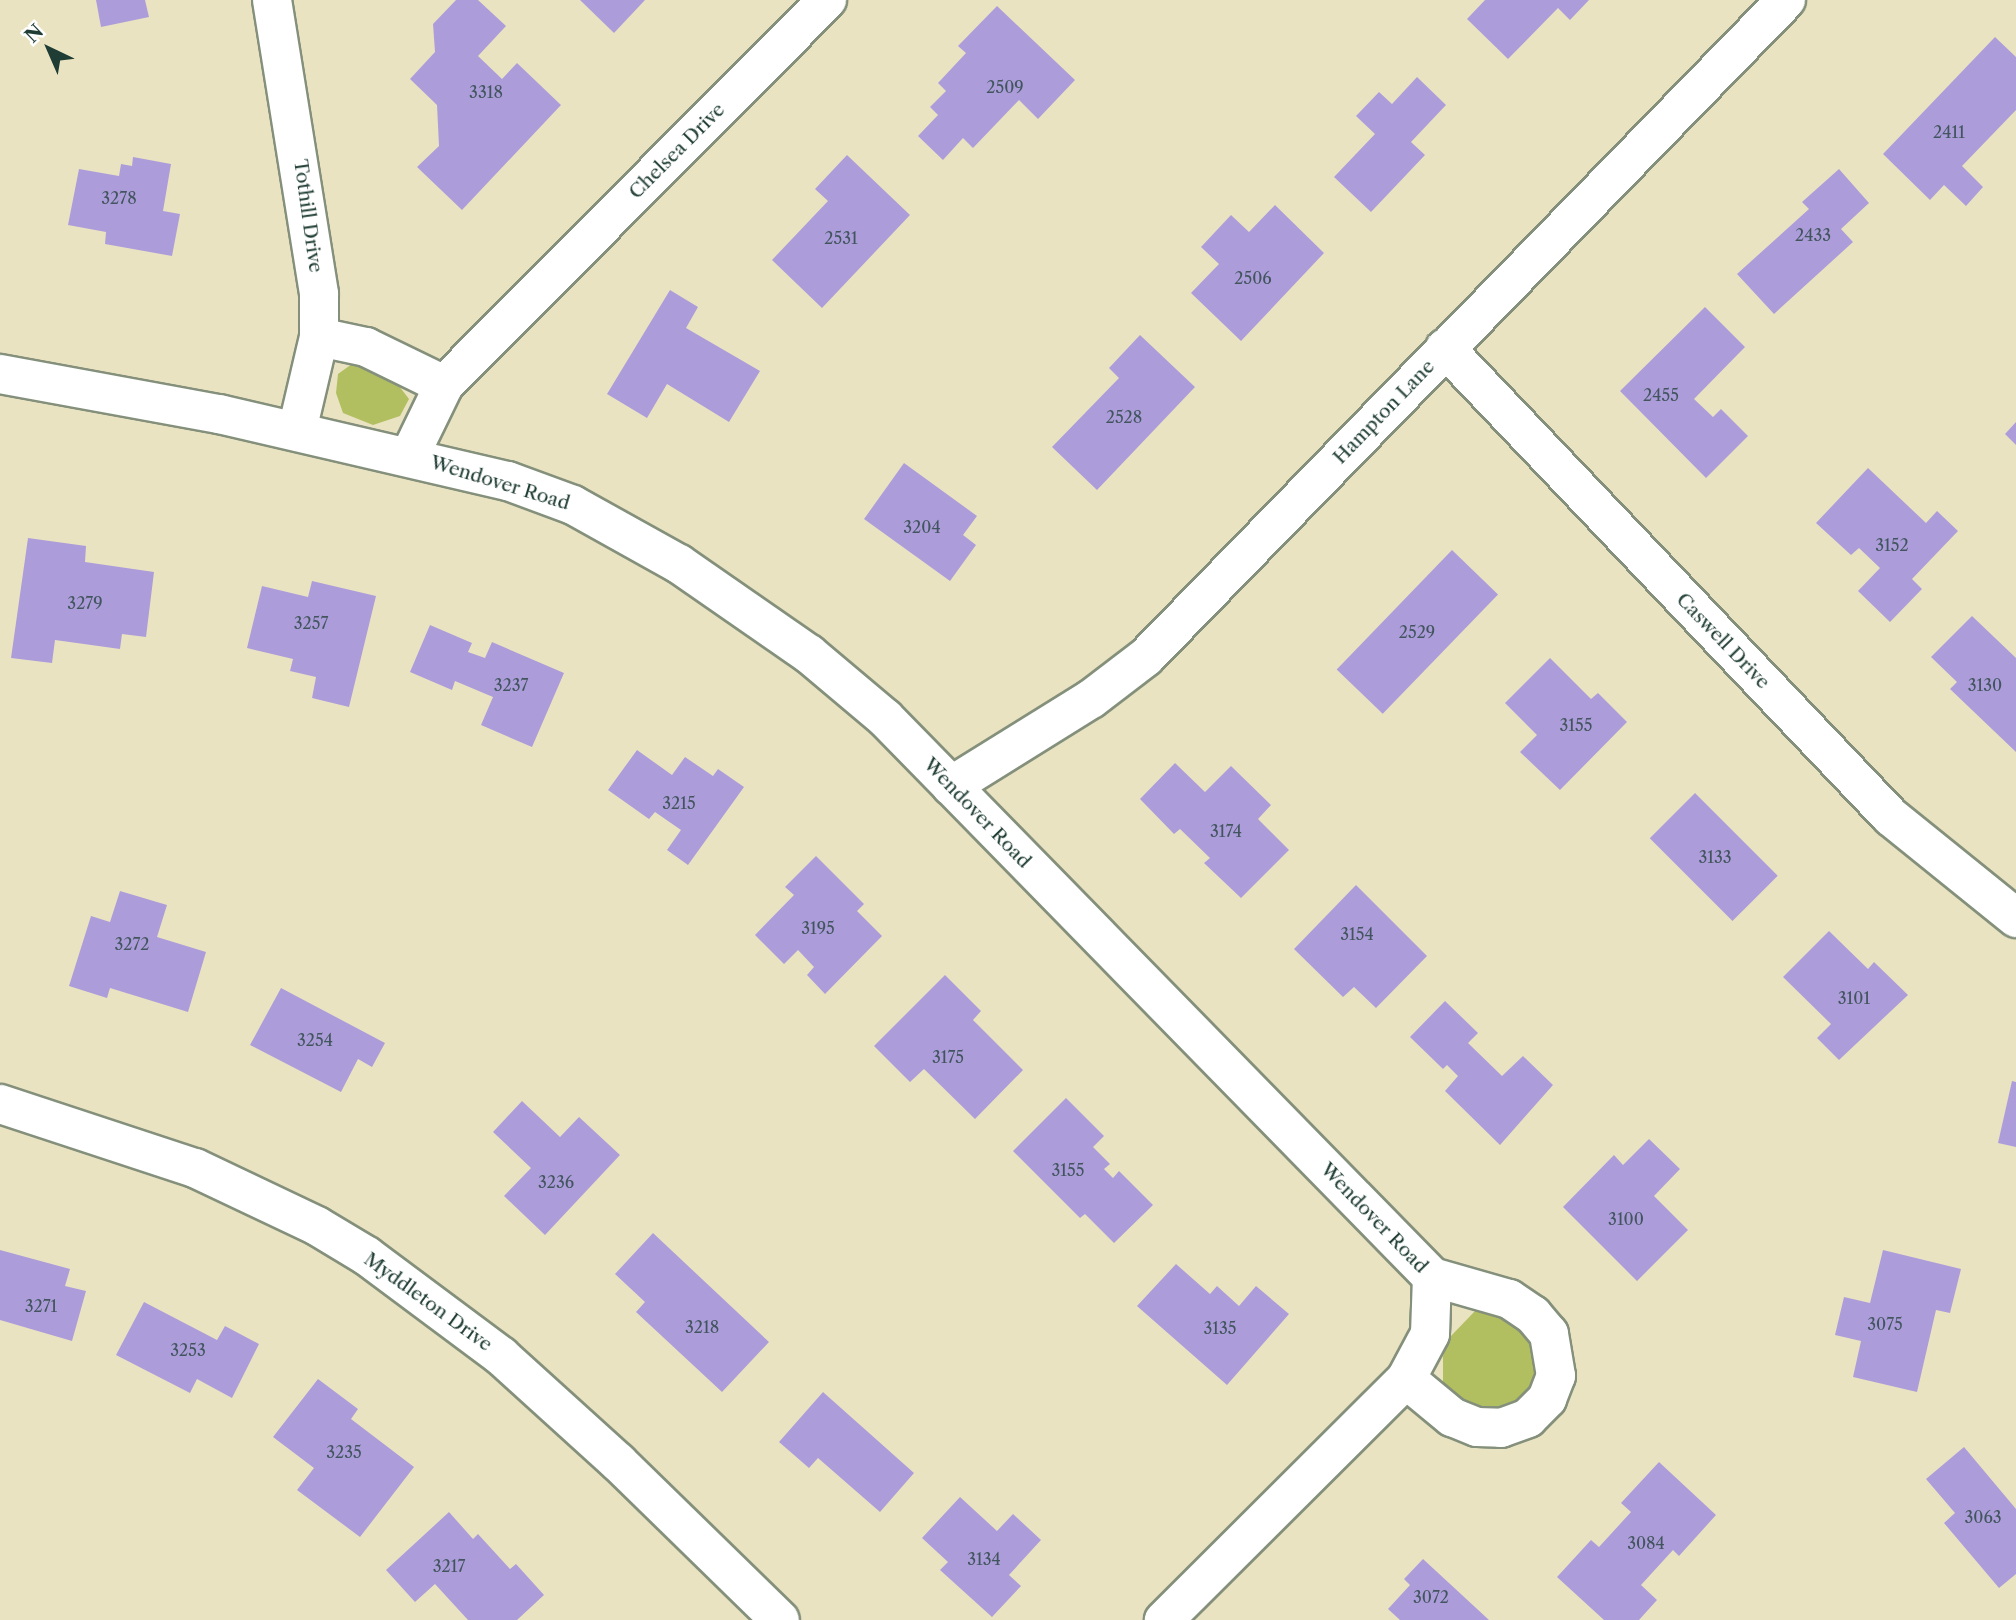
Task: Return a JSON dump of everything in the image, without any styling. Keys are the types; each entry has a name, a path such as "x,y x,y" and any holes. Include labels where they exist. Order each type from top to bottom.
{"street":[{"name":"Tothill Drive","path":"272,0 319,294 319,337 297,431"},
{"name":"Chelsea Drive","path":"410,455 444,385 827,0"},
{"name":"Hampton Lane","path":"951,786 1091,699 1146,657 1786,0"},
{"path":"319,337 366,347 444,385"},
{"name":"Caswell Drive","path":"1445,348 1891,817 2016,918"},
{"name":"Wendover Road","path":"0,374 297,431 410,455 508,481 573,505 679,564 809,654 886,718 1432,1277 1430,1334 1406,1379 1164,1620"},
{"name":"Myddleton Drive","path":"0,1104 195,1168 317,1226 367,1256 501,1356 780,1620"},
{"path":"1406,1379 1452,1417 1477,1427 1501,1428 1528,1418 1547,1399 1556,1377 1549,1334 1534,1315 1510,1299 1432,1277"}],"green space":[{"path":"356,361 396,382 409,399 400,416 373,425 343,413 336,393 338,374"},
{"path":"1475,1311 1503,1314 1527,1328 1542,1378 1516,1410 1467,1409 1443,1387 1443,1356 1450,1337"}],"building":[{"path":"96,0 145,0 149,17 101,27"},
{"path":"456,0 478,0 506,26 478,56 502,79 517,63 561,105 462,210 417,167 439,146 437,105 410,79 435,52 433,24"},
{"path":"580,0 645,0 614,33"},
{"path":"1485,0 1589,0 1570,20 1558,8 1508,59 1467,19"},
{"path":"997,6 1075,80 1038,119 1019,100 973,148 963,138 943,160 918,136 938,115 930,107 946,91 938,83 966,53 958,46"},
{"path":"1995,37 2016,57 2016,110 1962,166 1983,187 1966,206 1944,185 1930,200 1883,154"},
{"path":"1417,77 1446,105 1411,142 1425,155 1371,212 1334,177 1375,134 1356,116 1379,92 1392,104"},
{"path":"847,155 910,215 822,308 772,260 828,201 815,189"},
{"path":"133,157 171,164 163,211 180,214 172,256 105,244 106,232 68,225 79,169 119,176 121,164 132,166"},
{"path":"1839,169 1869,203 1841,229 1853,242 1774,314 1737,274 1809,209 1802,202"},
{"path":"1275,205 1324,253 1241,341 1191,293 1219,264 1201,247 1231,215 1249,232"},
{"path":"670,290 698,307 686,328 760,371 729,422 667,384 647,418 607,394"},
{"path":"1705,307 1745,347 1694,399 1713,417 1721,409 1748,436 1706,478 1620,391"},
{"path":"1140,335 1195,387 1097,490 1052,447 1119,378 1109,368"},
{"path":"2016,422 2016,445 2005,434"},
{"path":"904,463 977,516 963,535 976,545 950,581 864,519"},
{"path":"1868,468 1926,523 1937,511 1958,531 1912,579 1922,589 1890,622 1858,591 1880,568 1859,548 1851,555 1816,523"},
{"path":"28,538 86,546 85,562 154,572 146,637 122,634 120,649 55,640 52,663 11,658"},
{"path":"1452,550 1498,594 1383,714 1337,669"},
{"path":"312,581 376,596 349,707 312,698 316,677 290,671 293,659 247,648 262,586 308,597"},
{"path":"1972,616 2016,658 2016,752 1950,689 1957,682 1931,657"},
{"path":"430,625 472,643 468,652 485,658 492,642 564,673 532,747 481,725 493,697 455,681 452,690 410,672"},
{"path":"1550,658 1591,699 1598,693 1627,722 1560,790 1520,752 1537,735 1505,703"},
{"path":"637,750 672,775 685,757 713,776 718,769 744,787 688,865 667,850 681,830 655,812 649,819 608,790"},
{"path":"1175,763 1205,792 1231,766 1271,805 1258,819 1289,850 1241,898 1204,863 1210,858 1180,829 1174,834 1140,799"},
{"path":"1695,793 1778,876 1732,921 1650,838"},
{"path":"816,856 864,904 857,911 882,936 825,994 807,975 814,967 798,950 784,964 755,935 794,895 785,887"},
{"path":"1356,885 1427,956 1376,1008 1354,987 1343,997 1294,949"},
{"path":"120,891 167,905 157,937 206,952 188,1012 110,988 107,998 69,986 91,916 110,922"},
{"path":"1829,931 1868,969 1874,962 1908,995 1839,1060 1817,1038 1831,1024 1783,977"},
{"path":"945,975 981,1011 973,1020 1023,1070 975,1119 924,1069 910,1082 874,1046"},
{"path":"281,988 385,1043 372,1067 358,1059 341,1092 250,1045"},
{"path":"1445,1001 1478,1033 1468,1043 1502,1076 1523,1056 1553,1085 1500,1145 1445,1091 1458,1076 1447,1065 1443,1069 1410,1037"},
{"path":"2012,1081 2016,1082 2016,1147 1998,1143"},
{"path":"1066,1098 1104,1136 1093,1147 1110,1164 1104,1169 1113,1178 1119,1171 1153,1205 1114,1243 1085,1214 1080,1218 1013,1151"},
{"path":"522,1101 560,1137 579,1117 620,1155 545,1235 504,1196 531,1168 493,1132"},
{"path":"1649,1139 1680,1169 1654,1196 1688,1230 1637,1281 1563,1207 1614,1155 1623,1165"},
{"path":"653,1233 769,1342 722,1392 636,1312 645,1302 615,1274"},
{"path":"0,1250 70,1269 65,1286 86,1291 72,1341 0,1320"},
{"path":"1883,1250 1961,1269 1950,1313 1936,1310 1917,1392 1853,1377 1861,1341 1835,1335 1844,1297 1870,1303"},
{"path":"1176,1264 1210,1294 1217,1286 1239,1306 1256,1286 1289,1314 1227,1385 1137,1306"},
{"path":"144,1302 217,1340 225,1326 259,1344 232,1398 197,1379 190,1393 116,1355"},
{"path":"318,1379 358,1409 351,1419 414,1467 360,1537 297,1490 314,1468 273,1437"},
{"path":"823,1392 914,1473 880,1512 818,1458 809,1468 779,1442"},
{"path":"1964,1447 2016,1509 2016,1574 1999,1588 1944,1523 1955,1513 1926,1479"},
{"path":"1659,1462 1716,1515 1679,1556 1673,1550 1641,1585 1657,1600 1639,1620 1604,1620 1557,1577 1591,1540 1599,1547 1631,1512 1621,1503"},
{"path":"960,1497 997,1531 1013,1514 1041,1540 1009,1575 1021,1586 992,1617 940,1570 948,1562 922,1538"},
{"path":"449,1512 473,1539 478,1534 510,1569 516,1564 544,1595 517,1620 468,1620 435,1584 415,1602 386,1570"},
{"path":"1423,1559 1489,1620 1400,1620 1388,1609 1410,1585 1404,1579"}]}
